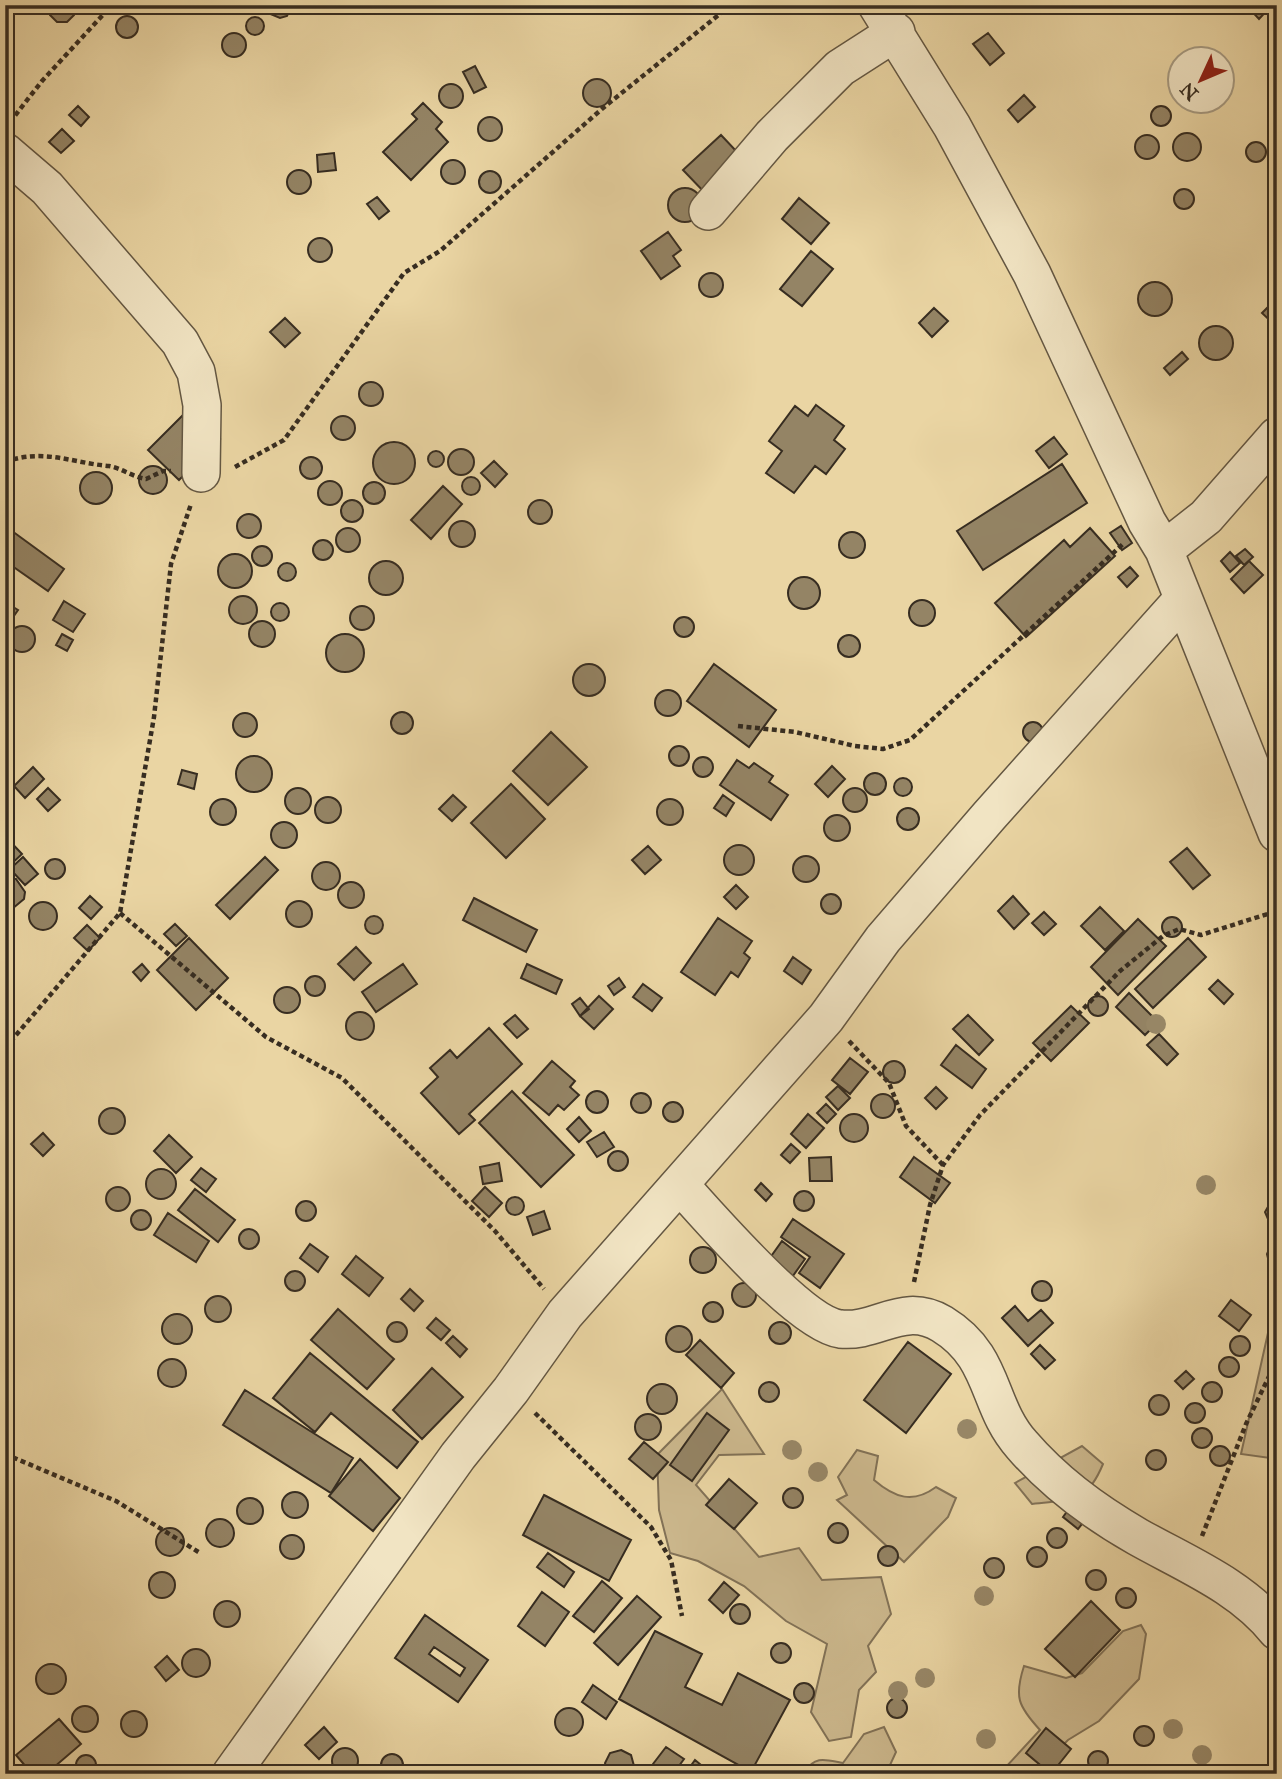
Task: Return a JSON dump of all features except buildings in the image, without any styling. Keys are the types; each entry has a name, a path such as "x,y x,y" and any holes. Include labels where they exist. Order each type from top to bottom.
{"street":[{"path":"708,211 772,136 887,19 952,126 1032,274 1156,536 1253,767 1277,833"},
{"path":"5,152 47,188 180,342 196,372 202,405 201,473"},
{"path":"1156,536 1206,517 1277,436"},
{"path":"230,1774 458,1456 511,1390 565,1314 826,1018 883,939 1182,600"},
{"path":"680,1185 777,1286 825,1324 838,1329 858,1328 908,1314 938,1322 965,1343 984,1368 999,1410 1010,1430 1066,1488 1135,1535 1210,1575 1242,1598 1277,1631"}],"path":[{"path":"5,128 42,81 112,5"},
{"path":"5,462 27,457 59,456 102,467 110,466 146,479 163,471 201,473 235,467 284,440 404,273 440,251 603,108 731,5"},
{"path":"5,1048 120,913 154,717 171,564 201,473"},
{"path":"738,726 795,732 855,746 883,749 910,740 1156,536"},
{"path":"908,1314 930,1205 943,1165 980,1115 1120,971 1163,936 1179,929 1201,935 1277,911"},
{"path":"120,913 266,1037 342,1079 439,1179 495,1231 565,1314"},
{"path":"826,1018 883,1075 894,1092 906,1126 943,1165"},
{"path":"1191,1566 1247,1423 1277,1360"},
{"path":"511,1390 650,1527 671,1560 682,1616"},
{"path":"5,1454 116,1501 200,1553"}],"shaded area":[{"path":"1277,1309 1277,1459 1241,1454 1272,1315"},
{"path":"722,1389 764,1454 719,1455 696,1485 759,1557 799,1548 822,1580 881,1577 891,1614 868,1646 876,1672 859,1690 851,1737 829,1741 811,1712 827,1644 786,1621 744,1586 698,1561 670,1553 659,1510 657,1455"},
{"path":"1082,1446 1103,1464 1090,1487 1076,1498 1032,1504 1015,1483"},
{"path":"857,1450 878,1456 874,1480 897,1495 920,1496 936,1487 956,1498 948,1517 904,1562 837,1500 847,1495 838,1477"},
{"path":"1141,1625 1146,1634 1139,1679 1099,1721 1068,1740 1050,1758 1056,1774 1008,1774 1005,1768 1040,1730 1020,1701 1019,1686 1024,1666 1066,1678 1082,1673 1123,1631"},
{"path":"884,1727 896,1752 890,1765 907,1774 805,1772 817,1761 843,1763 864,1734"}]}
